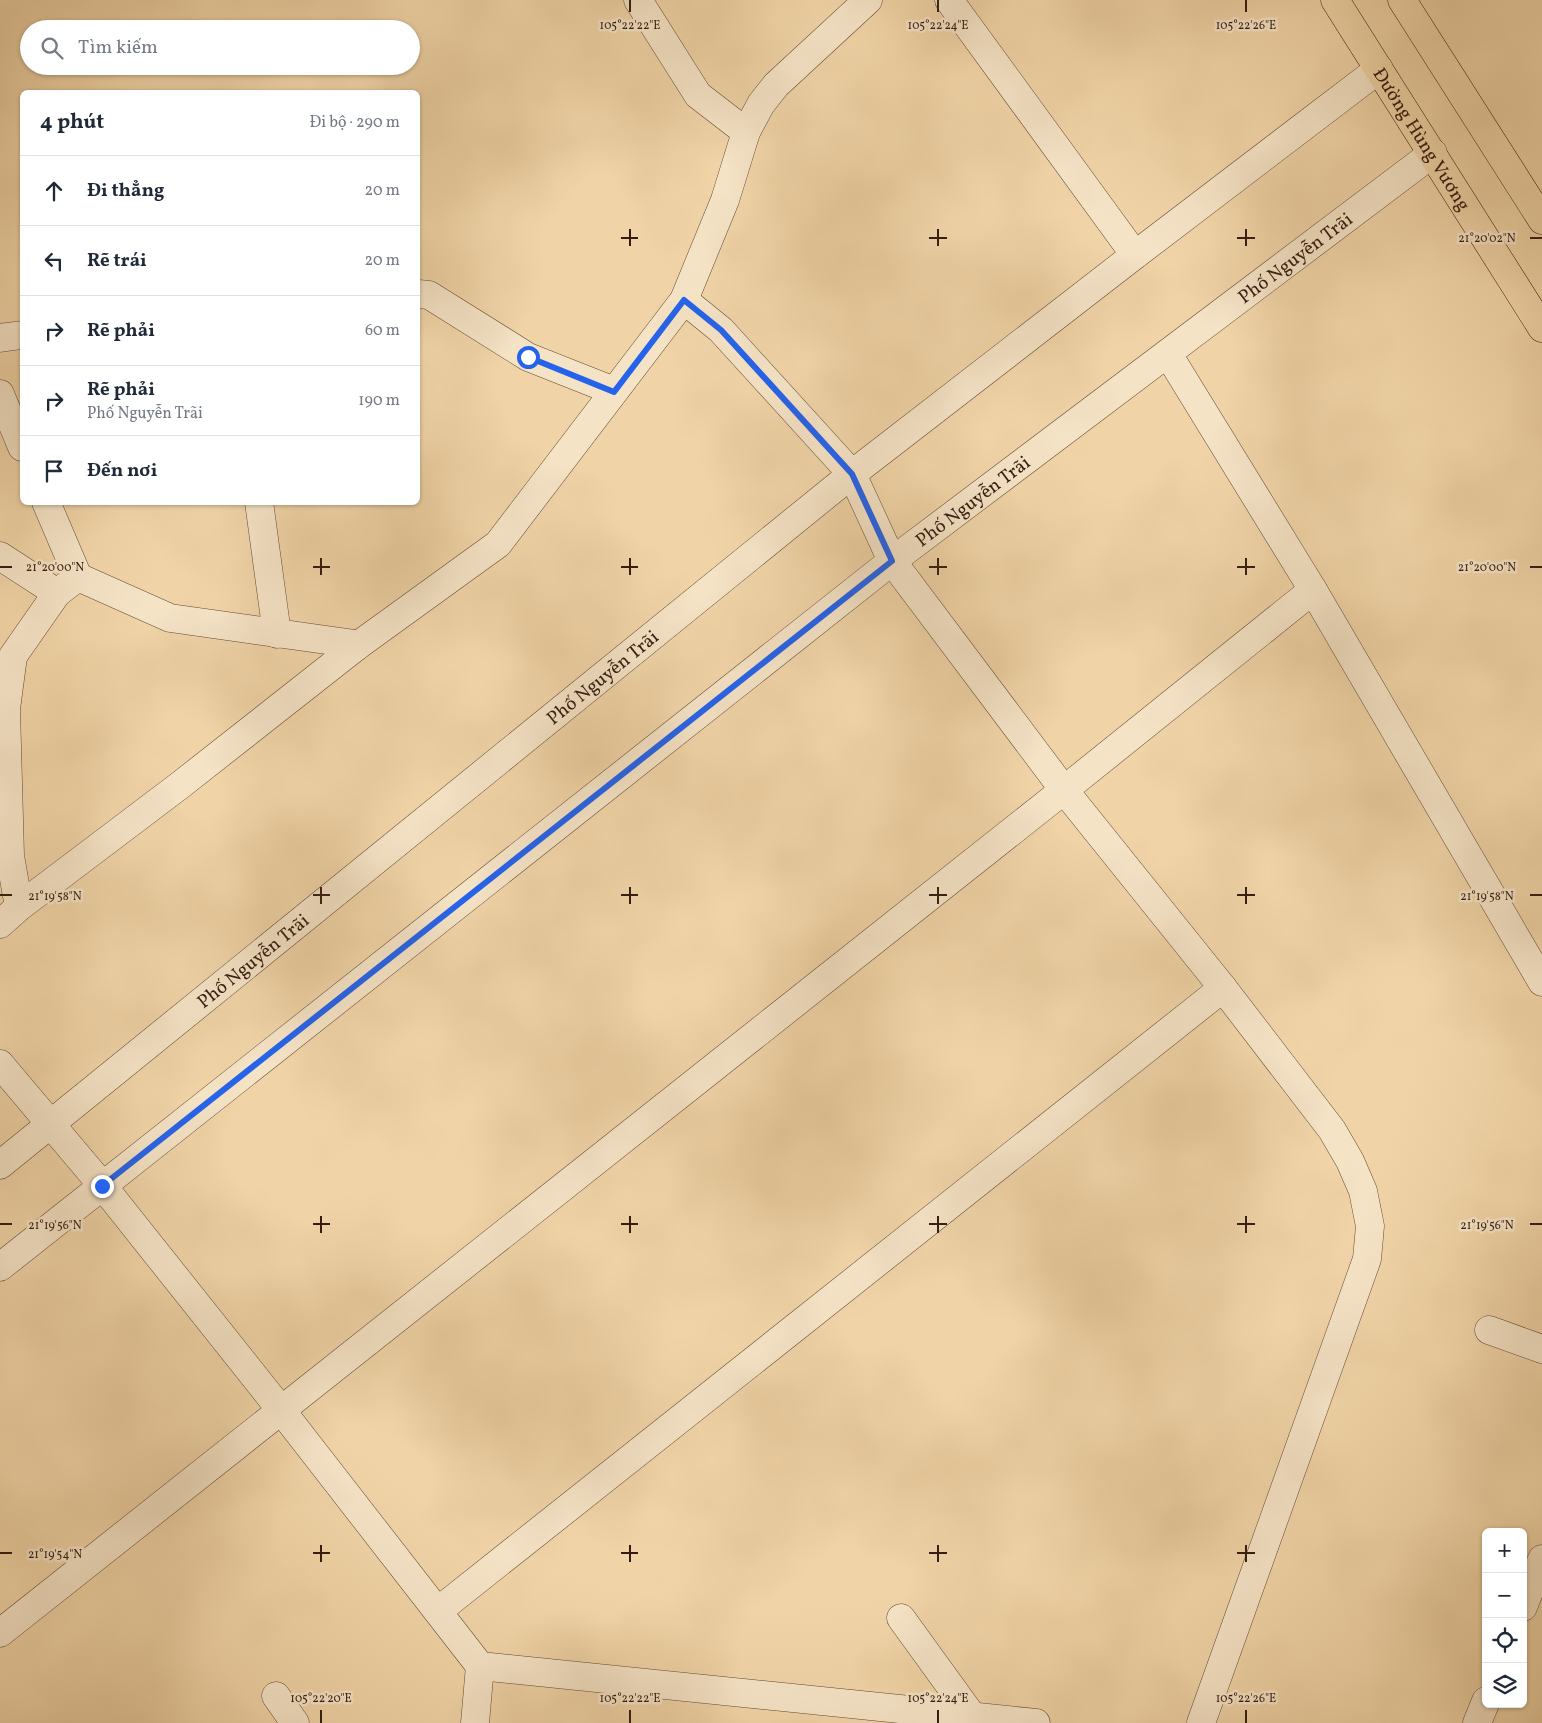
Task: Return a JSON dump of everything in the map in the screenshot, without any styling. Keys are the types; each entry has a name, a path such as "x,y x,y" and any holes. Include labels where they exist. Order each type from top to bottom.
{"highway":[{"name":"Đường Hùng Vương","path":"1335,0 1542,328"},
{"path":"1402,0 1542,220"}],"street":[{"path":"638,0 698,95 746,132"},
{"path":"10,916 357,646 498,544 684,300 725,200 746,132 761,104 776,85 868,0"},
{"path":"949,0 1135,255"},
{"name":"Phố Nguyễn Trãi","path":"0,1165 852,474 1379,69"},
{"name":"Phố Nguyễn Trãi","path":"0,1267 892,561 1432,153"},
{"path":"420,294 430,295 528,357 614,392"},
{"path":"684,300 721,330 852,474 892,561 1064,790 1223,988 1332,1130 1350,1161 1363,1191 1370,1226 1367,1259 1201,1723"},
{"path":"0,338 20,335"},
{"path":"1168,354 1313,590 1542,982"},
{"path":"0,394 20,443"},
{"path":"47,505 78,577 170,618 355,644 357,646"},
{"path":"259,505 277,634"},
{"path":"0,556 57,593"},
{"path":"10,916 5,680 13,656 57,593 78,577"},
{"path":"0,1633 1064,790 1313,590"},
{"path":"438,1611 1223,988"},
{"path":"0,1064 102,1186 281,1410 480,1666 475,1723"},
{"path":"1489,1330 1542,1349"},
{"path":"1531,1603 1542,1559"},
{"path":"901,1618 972,1716"},
{"path":"480,1666 1036,1723"},
{"path":"276,1696 295,1723"},
{"path":"1477,1723 1483,1708"}],"route":[{"path":"102,1186 892,561 852,474 721,330 684,300 614,392 528,357"}]}
